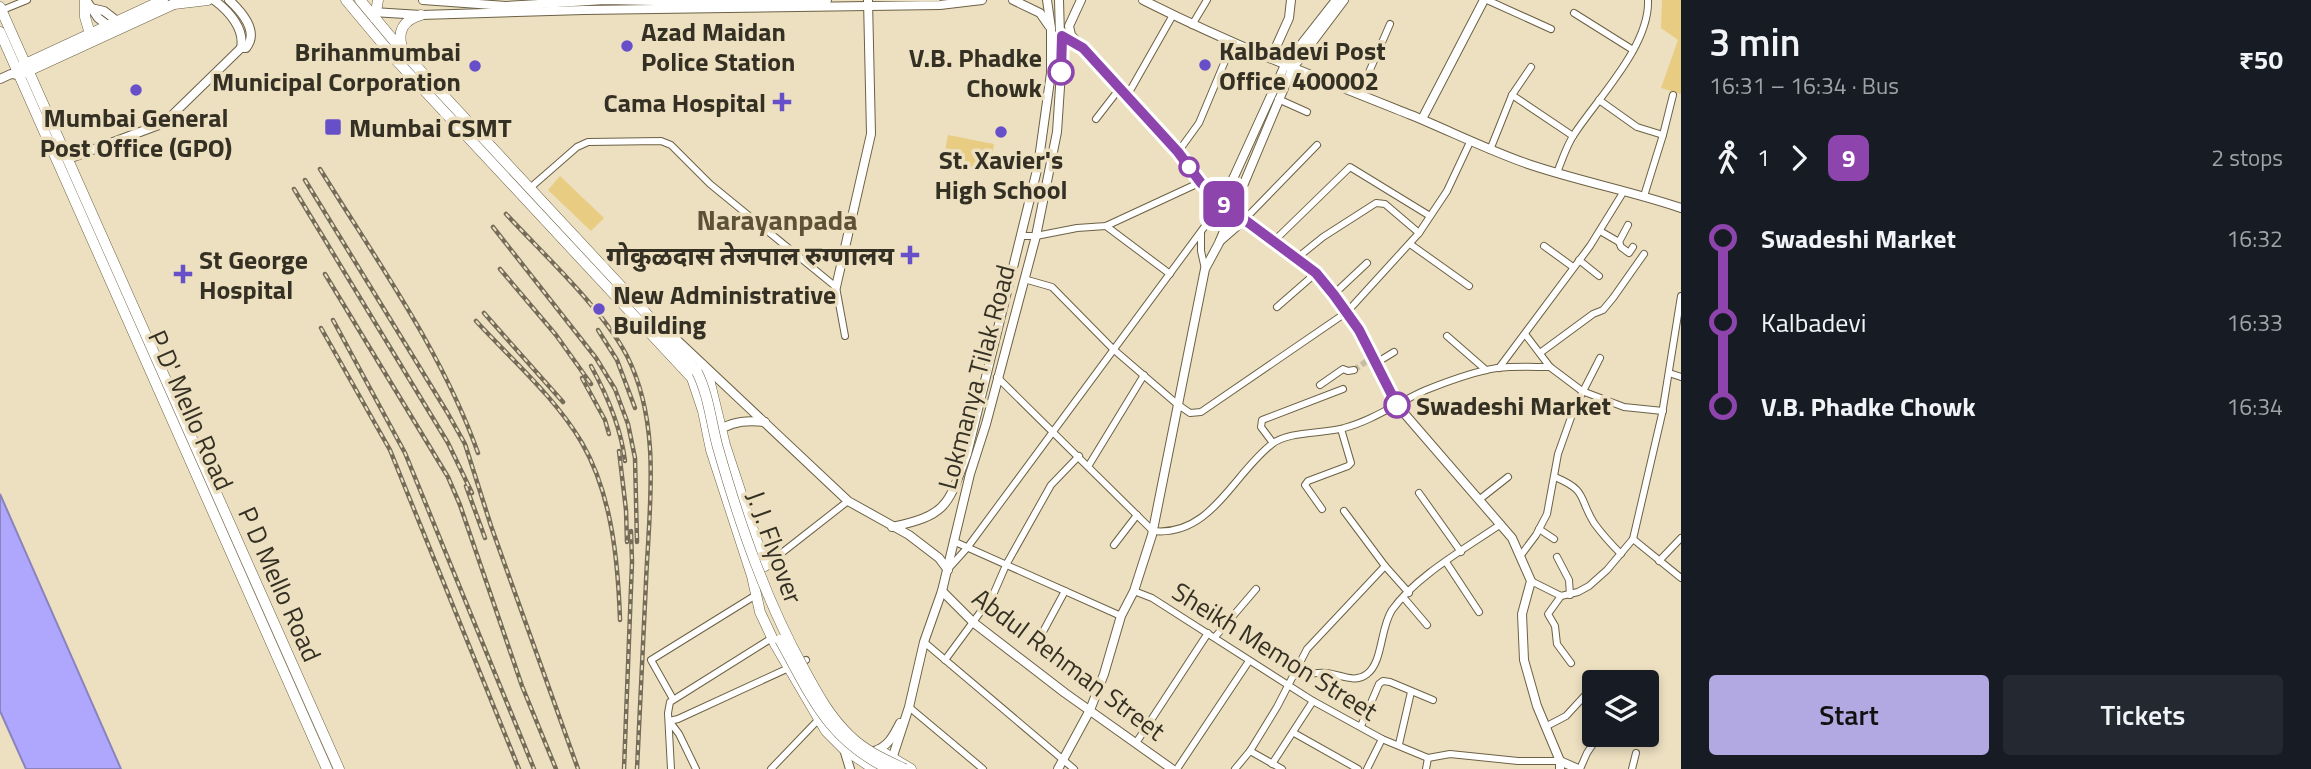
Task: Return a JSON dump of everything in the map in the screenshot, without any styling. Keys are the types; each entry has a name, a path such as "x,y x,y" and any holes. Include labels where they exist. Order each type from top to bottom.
{"main road":[{"path":"0,79 172,1 208,0"},
{"path":"68,159 164,123 241,48 243,40 228,11 214,0"},
{"path":"229,0 251,30 250,44 241,48"},
{"path":"346,0 368,8 421,15 605,5 827,0"},
{"path":"424,0 506,6 868,3 940,5 982,0"},
{"path":"1013,0 1040,12"},
{"path":"1038,0 1040,12 1051,28 1083,48"},
{"name":"Lokmanya Tilak Road","path":"892,527 932,515 942,509 955,485 977,418 1038,166 1051,73 1051,28 1047,0"},
{"name":"Lokmanya Tilak Road","path":"889,766 909,707 924,642 948,570 953,541 1036,236 1057,132 1062,36 1059,0"},
{"path":"1081,0 1069,26 1071,35 1178,152 1201,183 1222,203 1316,273 1347,312 1397,405 1501,524 1521,555 1531,581 1522,614 1524,660 1537,706 1560,765 1579,769"},
{"path":"1271,58 1289,18 1291,0"},
{"path":"1222,203 1289,67 1336,0"},
{"path":"1058,769 1090,710 1153,531 1205,269 1219,243 1289,67 1344,0"},
{"path":"1422,120 1485,0"},
{"path":"1145,1 1192,25 1289,67 1490,150 1557,173 1681,208"},
{"path":"87,3 98,18 117,26"},
{"path":"87,3 85,18 90,34"},
{"path":"836,287 871,134 868,3"},
{"path":"368,8 405,54 530,188 642,316 692,378 703,411 711,450 757,592 780,640 831,727 848,745 889,766 911,769"},
{"path":"368,8 397,61 642,316"},
{"path":"1,9 21,70"},
{"path":"405,54 400,41 402,27 407,20 421,15"},
{"path":"21,70 90,34 117,26"},
{"path":"0,32 21,70"},
{"name":"P D Mello Road","path":"21,70 68,159 294,680 339,769"},
{"name":"P D' Mello Road","path":"21,70 294,680 327,769"},
{"path":"1219,243 1244,220"},
{"name":"J. J. Flyover","path":"642,316 700,368 718,447 760,573 786,637 836,722 853,739 905,769"},
{"path":"700,368 766,422 848,501 909,536 939,558 948,570"},
{"path":"700,368 712,388 721,428 765,566"},
{"path":"711,450 713,436 721,428 740,422 766,422"},
{"name":"Abdul Rehman Street","path":"942,591 974,623 1174,769"},
{"path":"757,592 760,612 772,638 818,720 844,749 874,769"},
{"path":"844,749 860,754 879,750 892,739 909,707"},
{"path":"844,749 850,769"},
{"path":"879,750 889,766"}],"street":[{"path":"1,9 27,0"},
{"path":"1192,25 1207,0"},
{"path":"1485,0 1550,29"},
{"path":"1557,173 1573,136 1641,36 1648,0"},
{"path":"1574,13 1633,50"},
{"path":"1127,96 1172,15"},
{"path":"1359,95 1390,24"},
{"path":"1178,152 1199,123 1233,42"},
{"path":"1490,150 1512,95 1531,67"},
{"path":"1096,119 1120,88"},
{"path":"1512,95 1573,136"},
{"path":"1644,196 1673,95"},
{"path":"1278,99 1307,112"},
{"path":"1599,100 1637,127 1663,135"},
{"path":"530,188 577,148 588,142 661,141 671,145 709,184 836,287 845,336"},
{"path":"1024,279 1052,287 1113,349 1177,404 1190,413 1205,410 1347,312 1419,233 1447,191 1470,142"},
{"path":"1244,220 1317,145"},
{"path":"1273,242 1350,167 1430,216"},
{"path":"1021,236 1106,226 1201,183"},
{"path":"1499,368 1600,230 1624,191"},
{"path":"948,570 1222,203"},
{"path":"1297,258 1323,237 1376,203 1385,204 1419,233"},
{"path":"1619,242 1628,225"},
{"path":"1106,226 1170,274"},
{"path":"1600,230 1619,242 1629,253 1633,247"},
{"path":"1201,232 1200,251 1205,269"},
{"path":"1410,244 1469,286"},
{"path":"1544,246 1573,267"},
{"path":"1540,353 1593,314 1603,310 1625,284 1644,254"},
{"path":"1578,260 1599,276"},
{"path":"1334,295 1367,264"},
{"path":"1277,307 1316,273"},
{"path":"1531,581 1561,596 1570,595 1589,586 1633,539 1663,411 1669,373 1678,345 1681,296"},
{"path":"1525,334 1550,366 1582,391 1624,407 1663,411"},
{"path":"1447,336 1486,370"},
{"path":"1372,360 1394,352"},
{"path":"1521,555 1547,514 1558,454 1582,391 1600,358"},
{"path":"997,376 1153,531 1164,532 1184,528 1200,520 1220,502 1273,443 1281,439 1341,429 1381,414 1427,390 1486,370 1550,366"},
{"path":"1320,385 1343,369 1354,370"},
{"path":"1669,373 1681,377"},
{"path":"1089,465 1144,375"},
{"path":"1273,443 1261,428 1262,420 1343,389"},
{"path":"1322,509 1305,485 1308,481 1351,463 1341,429"},
{"path":"945,660 993,595 1006,565 1051,485 1079,456"},
{"path":"1480,499 1508,477"},
{"path":"1555,477 1583,494 1594,522 1620,554"},
{"path":"1419,493 1461,552"},
{"path":"765,566 848,501"},
{"path":"1344,511 1427,625"},
{"path":"1114,545 1137,515"},
{"path":"1294,676 1326,673 1357,679 1369,673 1377,660 1381,634 1391,611 1446,562 1501,524"},
{"path":"1539,529 1554,539"},
{"path":"1659,561 1681,538"},
{"path":"1633,539 1681,578"},
{"path":"953,541 1121,616"},
{"path":"1557,557 1569,580 1570,595"},
{"path":"1446,562 1479,612"},
{"path":"1235,769 1278,707 1307,649 1385,566"},
{"path":"1136,743 1211,635 1256,589"},
{"path":"1038,641 1065,591"},
{"name":"Sheikh Memon Street","path":"1134,591 1152,598 1313,701 1382,739 1427,758"},
{"path":"673,699 651,660 757,592"},
{"path":"1561,596 1548,614 1555,626 1557,644 1571,663"},
{"path":"671,769 668,706 673,699 772,638"},
{"path":"924,642 1074,769"},
{"path":"669,721 806,660"},
{"path":"1174,769 1249,661"},
{"path":"1361,726 1381,683 1387,681 1433,700"},
{"path":"1399,744 1410,692"},
{"path":"1547,726 1566,716 1582,699"},
{"path":"1272,764 1313,701"},
{"path":"909,707 984,769"},
{"path":"771,769 818,720"},
{"path":"669,721 679,734 696,769"},
{"path":"1294,733 1358,769"},
{"path":"1367,769 1382,739"},
{"path":"1579,769 1592,747"},
{"path":"1250,751 1282,769"},
{"path":"1632,769 1636,753"},
{"path":"1426,769 1427,758 1450,754 1560,765"}],"shaded area":[{"path":"1662,0 1681,0 1681,94 1661,88 1678,40 1661,28"},
{"path":"948,135 994,144 989,171 943,162"},
{"path":"560,176 604,218 591,231 548,190"},
{"path":"0,494 121,769 26,769 0,711"}],"tunnel":[{"path":"1354,370 1367,361"}],"railway":[{"path":"320,169 427,342 446,378 478,453"},
{"path":"305,180 465,444 491,526 578,769"},
{"path":"294,189 448,443 472,493"},
{"path":"506,214 603,319 627,356 638,382 645,410 651,496 637,769"},
{"path":"493,227 596,358 615,389 628,424 635,458 637,542"},
{"path":"500,269 556,335 591,384"},
{"path":"325,274 448,477 522,686 556,769"},
{"path":"484,313 563,402"},
{"path":"333,320 405,453 534,769"},
{"path":"476,321 559,410 592,463 612,529 620,620"},
{"path":"321,328 390,450 519,769"},
{"path":"598,330 617,360 635,408"},
{"path":"591,366 612,412 625,461"},
{"path":"582,378 605,420 609,434"},
{"path":"619,451 627,542"},
{"path":"466,486 485,538"},
{"path":"624,769 631,531"}],"bus line":[{"name":"9","path":"1061,72 1062,36 1083,48 1178,152 1201,183 1222,203 1316,273 1359,330 1397,405"}],"place":[{"name":"Azad Maidan Police Station","path":"627,46"},
{"name":"Kalbadevi Post Office 400002","path":"1205,65"},
{"name":"Brihanmumbai Municipal Corporation","path":"475,66"},
{"name":"V.B. Phadke Chowk","path":"1061,72"},
{"name":"Mumbai General Post Office (GPO)","path":"136,90"},
{"name":"Cama Hospital","path":"782,102"},
{"name":"Mumbai CSMT","path":"333,127"},
{"name":"St. Xavier's High School","path":"1001,132"},
{"name":"गोकुळदास तेजपाल रुग्णालय","path":"910,255"},
{"name":"St George Hospital","path":"183,274"},
{"name":"New Administrative Building","path":"599,309"},
{"name":"Swadeshi Market","path":"1397,405"}],"district":[{"name":"Narayanpada","path":"777,219"}]}
